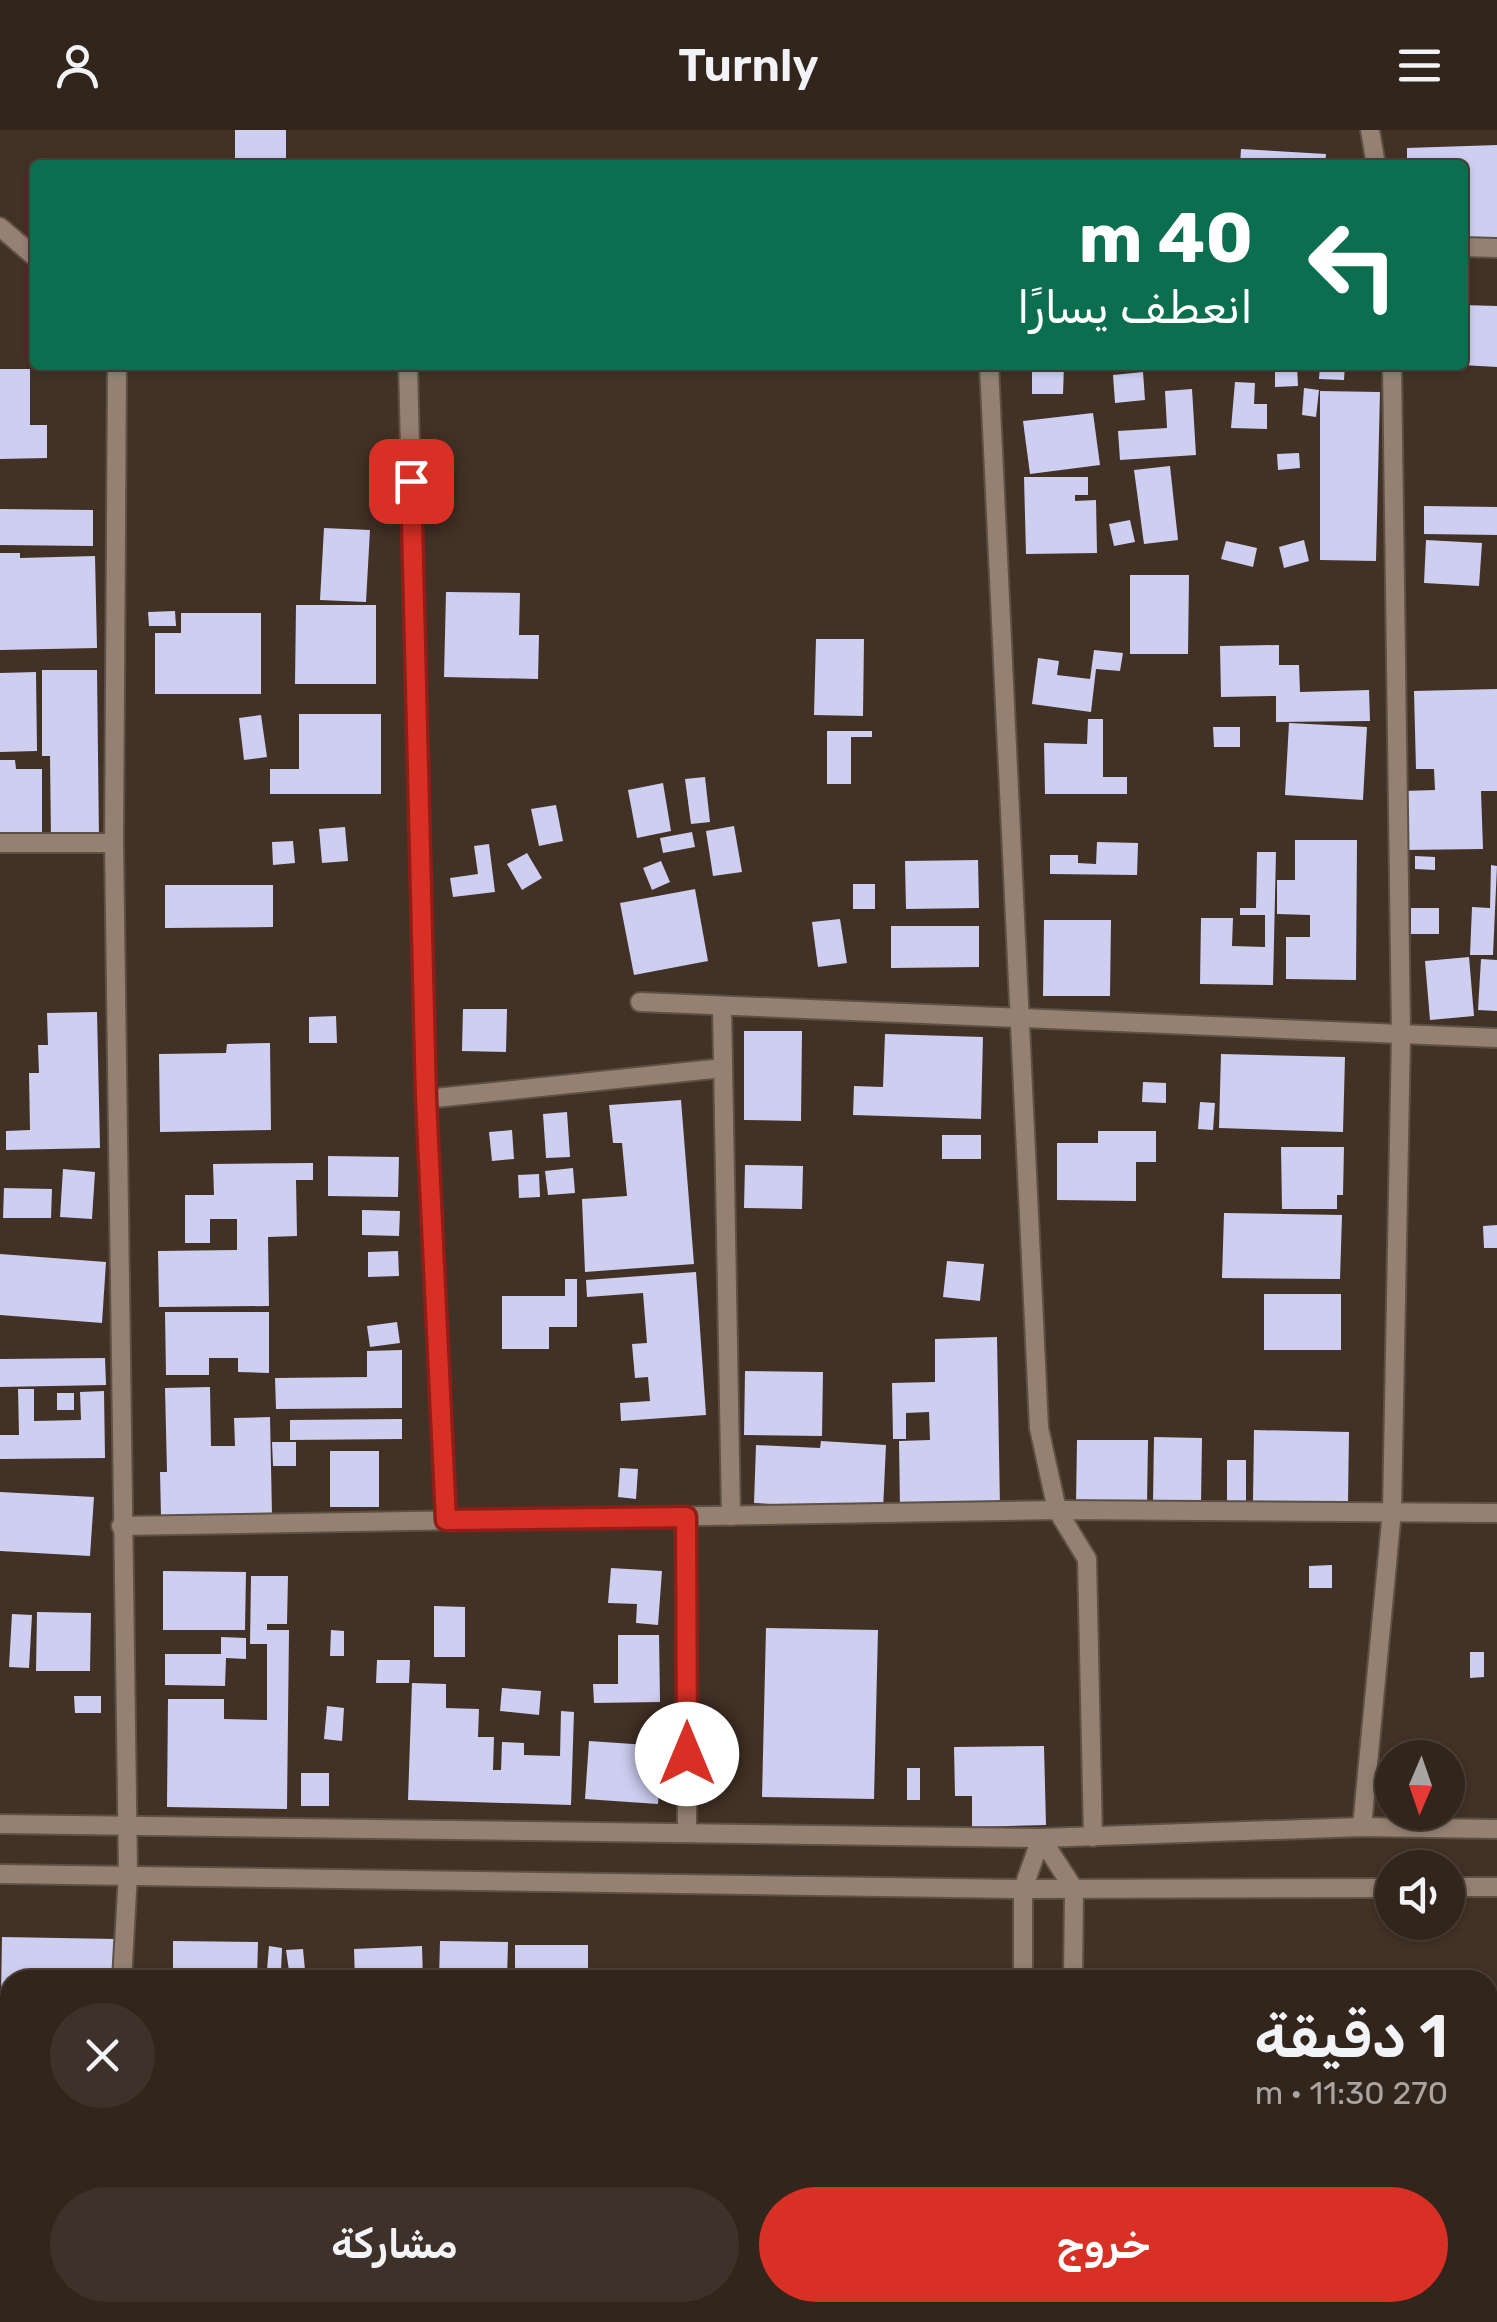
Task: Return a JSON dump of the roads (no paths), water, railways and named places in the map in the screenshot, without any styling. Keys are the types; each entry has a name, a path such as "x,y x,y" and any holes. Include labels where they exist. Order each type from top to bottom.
{"street":[{"path":"1370,130 1375,160"},
{"path":"0,228 30,253"},
{"path":"1468,246 1497,248"},
{"path":"117,370 114,844 124,1824 128,1873 123,1970"},
{"path":"408,370 426,1098 446,1520"},
{"path":"989,370 1039,1428 1057,1510 1087,1559 1093,1837"},
{"path":"1362,1827 1392,1511 1401,1034 1392,370"},
{"path":"0,843 114,844"},
{"path":"640,1002 1497,1038"},
{"path":"722,1006 730,1516"},
{"path":"426,1098 723,1068"},
{"path":"121,1526 1057,1510 1497,1513"},
{"path":"686,1517 688,1833"},
{"path":"0,1824 1041,1838 1362,1827 1497,1828"},
{"path":"1041,1838 1074,1889 1073,1970"},
{"path":"1023,1970 1023,1889 1041,1838"},
{"path":"0,1874 1023,1889 1375,1888"},
{"path":"1465,1888 1497,1887"}]}
